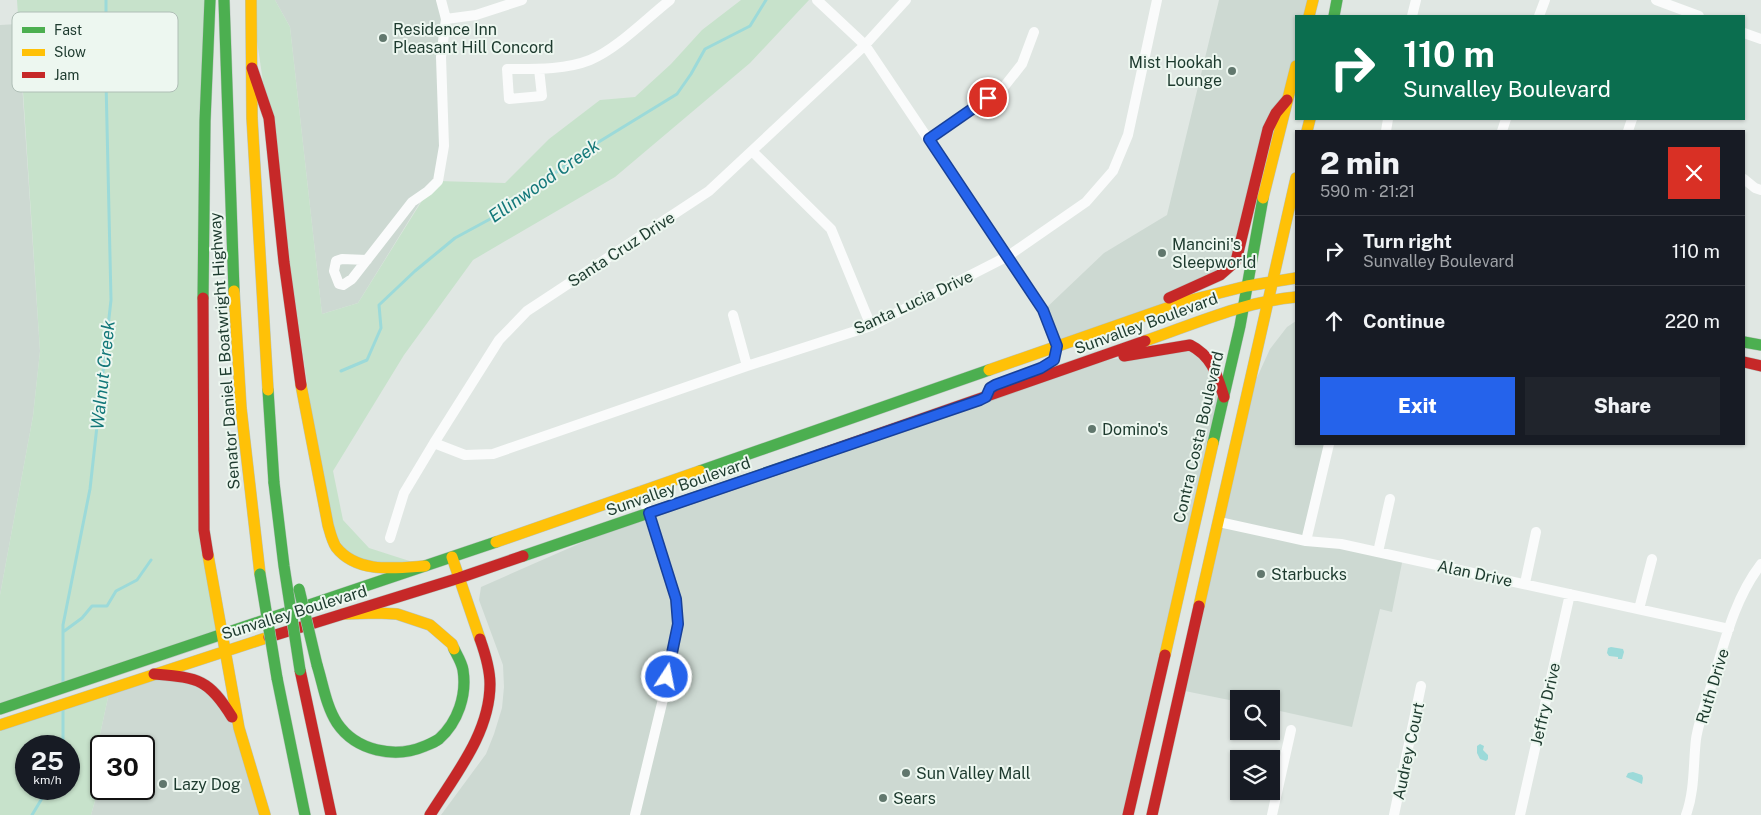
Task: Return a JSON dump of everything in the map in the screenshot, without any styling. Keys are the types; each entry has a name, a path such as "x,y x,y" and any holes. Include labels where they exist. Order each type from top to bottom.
{"main road":[{"path":"210,0 203,230 204,530 221,635 239,728 265,815"},
{"name":"Senator Daniel E Boatwright Highway","path":"224,0 226,115 234,292 242,410 260,574 277,678 306,815"},
{"path":"251,0 252,118 274,483 284,566 300,670 331,815"},
{"path":"1309,15 1313,0"},
{"path":"1334,15 1337,0"},
{"path":"252,68 269,118 284,262 302,392 328,525 335,546 343,555 356,563 371,567 425,566"},
{"name":"Contra Costa Boulevard","path":"1128,815 1212,454 1244,306 1264,191 1295,70"},
{"path":"1153,314 1172,296 1212,279 1236,261 1268,129 1276,113 1287,100"},
{"path":"1152,815 1295,182"},
{"name":"Sunvalley Boulevard","path":"0,709 425,566 1186,301 1247,286 1295,278"},
{"name":"Sunvalley Boulevard","path":"0,724 224,651 459,578 986,397 1244,306 1295,297"},
{"path":"1746,342 1761,339"},
{"path":"1746,342 1761,345"},
{"path":"1080,364 1190,345 1205,354 1215,366 1224,397"},
{"path":"986,397 990,388 995,385 1049,365 1054,360 1057,346"},
{"path":"1745,362 1761,366"},
{"path":"1212,454 1215,474 1209,514 1219,522"},
{"path":"274,483 317,665 333,716 350,736 367,748 387,753 412,752 428,746 441,737 454,723 462,705 465,679 464,670 457,651 448,638 431,624 419,619 396,614 343,614"},
{"path":"430,815 468,756 483,724 490,701 490,682 484,654 452,556"},
{"path":"154,674 196,678 210,686 224,702 239,728"}],"street":[{"path":"367,260 412,202 438,181 444,146 441,57 446,19 441,0"},
{"path":"446,19 476,15 522,0"},
{"path":"539,68 569,66 591,60 615,45 670,0"},
{"path":"817,0 865,45 1043,310 1057,346"},
{"name":"Santa Cruz Drive","path":"390,538 404,493 499,340 527,311 709,191 753,152 865,45 906,0"},
{"name":"Santa Lucia Drive","path":"434,443 466,456 493,454 747,366 871,326 1008,256 1086,202 1113,171 1128,135 1157,0"},
{"path":"1412,15 1416,0"},
{"path":"1539,15 1545,0"},
{"path":"1656,0 1672,12 1692,15"},
{"path":"929,139 1003,88 1022,64 1034,32"},
{"path":"1745,33 1761,39"},
{"path":"753,152 831,229 871,326"},
{"path":"1745,180 1755,188 1761,190"},
{"path":"733,315 747,366"},
{"path":"1306,541 1329,445"},
{"path":"635,815 664,695 678,624 676,599 641,491"},
{"path":"1378,552 1390,499"},
{"name":"Alan Drive","path":"1219,522 1306,541 1341,544 1729,629"},
{"path":"1525,583 1536,532"},
{"path":"1639,609 1652,559"},
{"name":"Ruth Drive","path":"1686,815 1693,787 1696,738 1740,598 1761,564"},
{"name":"Jeffry Drive","path":"1520,815 1570,594"},
{"name":"Audrey Court","path":"1394,815 1422,686"},
{"path":"1272,815 1291,730"}],"shaded area":[{"path":"275,0 441,0 440,170 358,303 322,314 290,27"},
{"path":"1219,0 1313,0 1309,15 1295,15 1295,69 1236,261 1153,314 1057,346 1043,311 1104,253 1167,215"},
{"path":"12,24 12,92 23,92 40,351 33,416 0,595 0,25"},
{"path":"1295,322 1295,445 1329,445 1306,541 1403,558 1392,612 1380,609 1352,727 1280,711 1280,690 1230,690 1230,700 1180,690 1244,406 1270,349 1287,327"},
{"path":"1195,347 1224,397 1128,815 441,815 486,754 502,708 504,687 503,665 479,600 481,587 649,513 1080,364"},
{"path":"154,674 196,678 224,702 265,815 91,815 95,800 155,800 155,735 100,735 110,688"}],"green space":[{"path":"17,0 210,0 203,509 221,635 0,709 0,595 33,416 40,351 23,92 178,92 178,12 18,12"},
{"path":"251,0 275,0 290,27 322,314 358,303 428,191 438,181 505,183 549,139 600,100 635,97 671,64 702,30 741,0 809,0 750,63 615,177 473,260 404,355 333,471 343,520 369,548 425,566 355,563 328,525"},
{"path":"110,688 100,735 90,735 90,800 95,800 91,815 0,815 0,725"}],"water":[{"path":"1608,648 1623,649 1622,659 1609,656 1607,653"},
{"path":"1480,744 1484,746 1483,750 1488,755 1486,761 1480,759 1477,753 1477,746"},
{"path":"1633,772 1642,775 1642,784 1626,777 1628,773"}],"waterway":[{"name":"Walnut Creek","path":"106,0 106,12"},
{"name":"Ellinwood Creek","path":"341,371 367,360 381,328 379,305 415,271 455,238 492,218 597,143 677,94 705,49 750,26 766,0"},
{"name":"Walnut Creek","path":"63,683 63,625 90,489 111,300 106,92"},
{"name":"Ellinwood Creek","path":"63,632 82,618 92,606 107,606 116,591 137,580 151,560"},
{"name":"Walnut Creek","path":"63,709 63,735"},
{"name":"Walnut Creek","path":"32,815 41,800"}],"traffic: fast":[{"path":"203,298 205,121 210,0"},
{"path":"224,0 234,291"},
{"path":"1334,15 1337,0"},
{"path":"1213,443 1240,326 1263,198"},
{"path":"1745,342 1761,345"},
{"path":"700,471 989,370"},
{"path":"268,390 274,483"},
{"path":"523,556 818,455"},
{"path":"274,483 284,566 300,670"},
{"path":"0,709 496,542"},
{"path":"260,574 277,678"},
{"path":"299,589 317,665"},
{"path":"317,665 330,709 345,733 365,746 377,750 401,752 413,750 437,740 446,732 456,716 460,708 464,679 462,665 454,649"},
{"path":"277,678 305,815"}],"traffic: slow":[{"path":"251,0 252,118 268,390"},
{"path":"1309,15 1313,0"},
{"path":"1263,198 1295,70"},
{"path":"1307,130 1310,120"},
{"path":"1199,606 1295,182"},
{"path":"989,370 1187,301 1247,286 1295,278"},
{"path":"234,291 241,408 260,574"},
{"path":"1145,341 1238,309 1295,297"},
{"path":"301,385 328,525 336,547 345,556 355,562 366,565 390,568 425,566"},
{"path":"1165,655 1213,443"},
{"path":"496,542 700,471"},
{"path":"208,555 239,728 265,815"},
{"path":"452,557 480,639"},
{"path":"343,614 397,614 430,625 452,644 454,649"},
{"path":"0,725 269,637"}],"traffic: jam":[{"path":"252,68 269,118 284,262 301,385"},
{"path":"1169,298 1220,275 1236,261 1268,129 1276,113 1287,100"},
{"path":"203,298 204,530 208,555"},
{"path":"818,455 1145,341"},
{"path":"1124,356 1190,345 1209,360 1224,397"},
{"path":"1745,362 1761,366"},
{"path":"269,637 459,578 523,556"},
{"path":"1152,815 1199,606"},
{"path":"430,815 460,769 478,736 484,720 490,678 480,639"},
{"path":"1128,815 1165,655"},
{"path":"300,670 331,815"},
{"path":"154,674 181,677 200,682 216,694 232,717"}],"place":[{"name":"Residence Inn Pleasant Hill Concord","path":"383,38"},
{"name":"Mist Hookah Lounge","path":"1232,71"},
{"name":"Mancini's Sleepworld","path":"1162,253"},
{"name":"Domino's","path":"1092,429"},
{"name":"Starbucks","path":"1261,574"},
{"name":"Sun Valley Mall","path":"906,773"},
{"name":"Lazy Dog","path":"163,784"},
{"name":"Sears","path":"883,798"}],"route":[{"path":"667,677 678,624 676,599 649,513 980,400 986,397 990,388 1000,382 1049,365 1054,360 1057,346 1043,310 929,139 988,98"}]}
